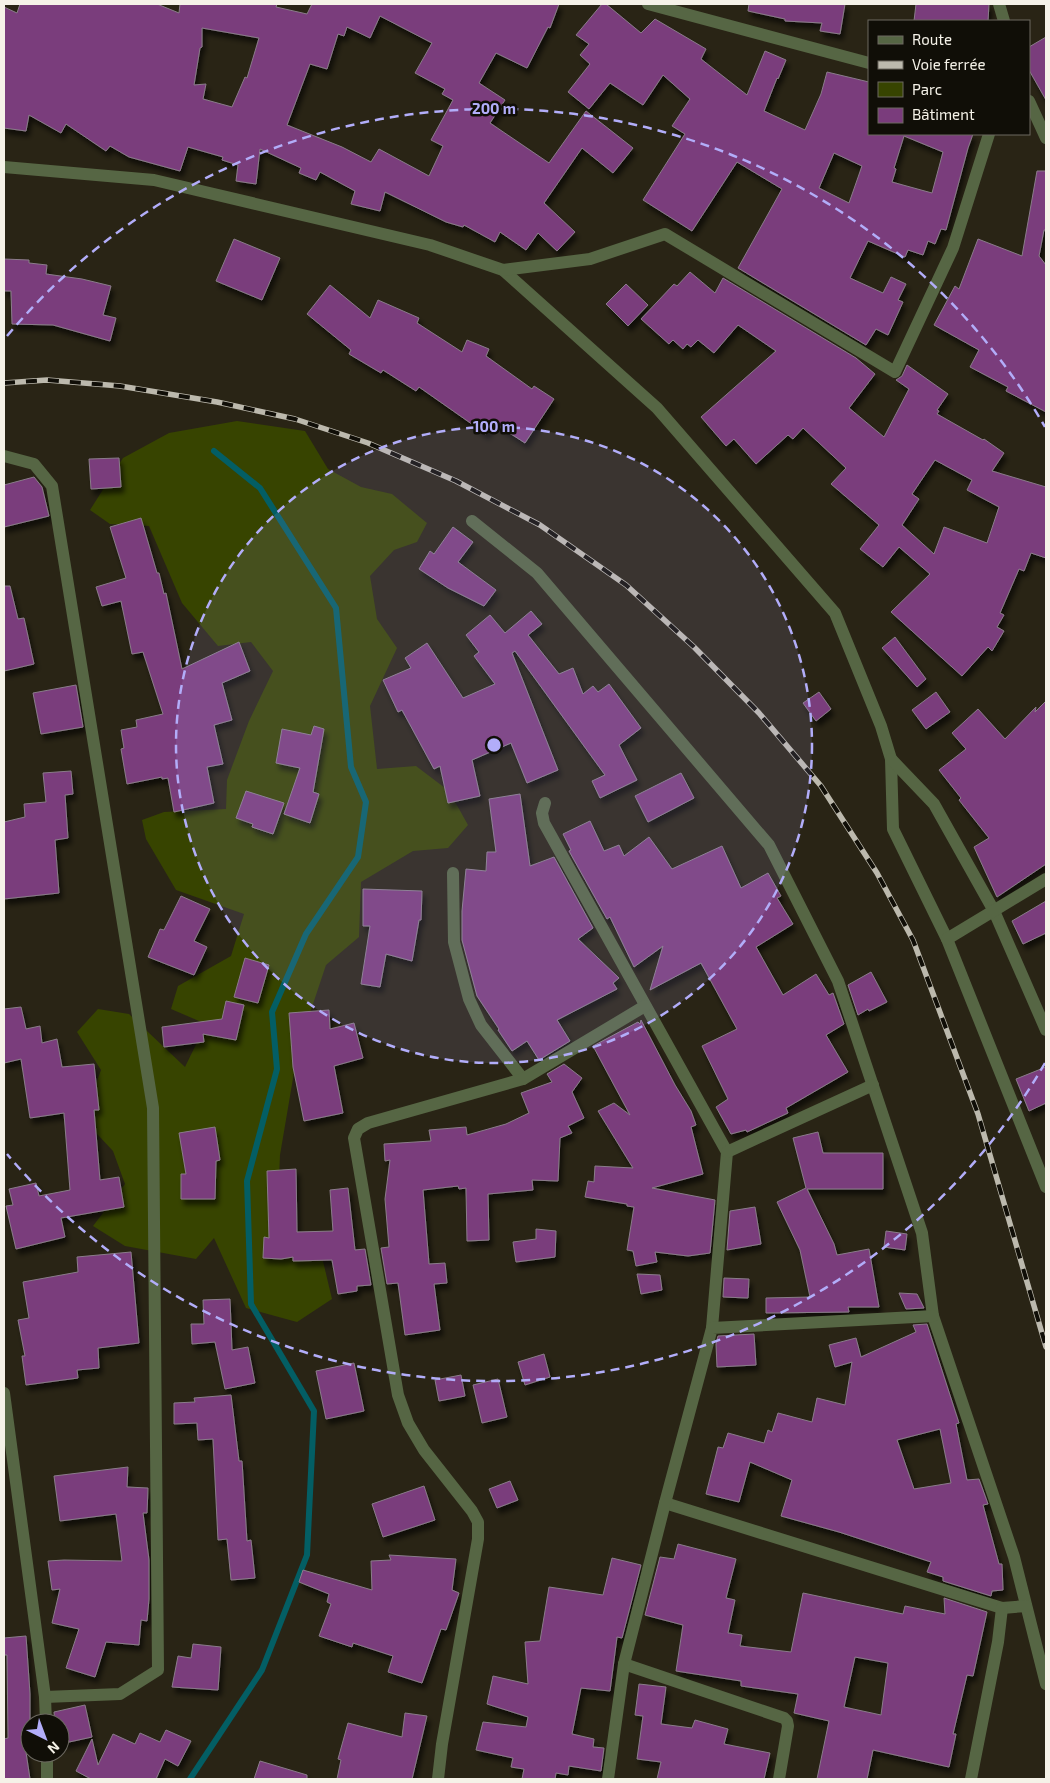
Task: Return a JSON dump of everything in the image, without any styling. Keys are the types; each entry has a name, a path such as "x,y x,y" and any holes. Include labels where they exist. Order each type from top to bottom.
{"street":[{"path":"648,4 868,64"},
{"path":"999,4 1004,20"},
{"path":"1030,103 1045,131"},
{"path":"503,270 590,259 665,234 895,372 954,248 989,135"},
{"path":"4,167 154,180 430,245 503,270 657,408 835,613 881,726 891,759 893,829 947,939 1046,1187"},
{"path":"4,456 34,464 52,486 153,1108 158,1670 120,1694 46,1697"},
{"path":"472,522 537,574 769,845 838,981 922,1233 933,1316 1014,1556 1046,1684"},
{"path":"891,759 934,804 994,911 1046,1030"},
{"path":"545,803 542,813 544,823 727,1152 712,1328 624,1664 608,1779"},
{"path":"453,872 454,942 469,999 481,1025 523,1079"},
{"path":"947,939 1046,879"},
{"path":"438,1779 442,1744 478,1539 478,1522 472,1511 424,1450 408,1423 398,1395 354,1138 358,1129 368,1123 523,1079 645,1006"},
{"path":"727,1152 873,1085"},
{"path":"712,1328 933,1316"},
{"path":"4,1393 46,1697 46,1713"},
{"path":"665,1503 1002,1608 1026,1606"},
{"path":"972,1779 998,1642 1002,1608"},
{"path":"624,1664 784,1718 788,1721 788,1726 779,1779"},
{"path":"47,1763 48,1779"}],"green space":[{"path":"237,421 305,431 328,469 361,487 392,494 427,523 417,542 394,550 370,576 377,619 397,648 370,706 377,769 416,766 449,791 468,825 448,848 413,851 361,882 359,937 326,965 298,1049 280,1155 276,1249 322,1257 332,1299 297,1322 246,1308 214,1238 196,1259 125,1246 93,1226 125,1184 113,1151 83,1119 101,1070 77,1032 98,1009 129,1014 185,1067 206,1024 171,1009 178,986 231,956 244,914 176,890 146,839 142,820 164,812 226,809 227,780 249,721 273,671 251,642 218,646 182,603 149,526 110,524 90,510 123,458 169,433"}],"building":[{"path":"20,4 157,4 179,13 180,4 277,4 276,7 307,14 312,4 559,4 550,28 548,27 527,68 496,53 479,83 505,100 490,123 549,163 586,111 633,148 613,173 582,148 544,203 575,232 557,251 538,233 526,250 500,232 495,242 464,225 463,227 446,222 385,192 380,211 351,204 355,191 320,172 316,180 299,173 301,168 260,149 256,184 236,181 238,165 222,160 223,157 188,147 180,171 129,157 110,146 106,151 66,124 61,133 29,115 26,131 4,128 4,7 17,13","holes":["380,16 432,43 415,73 445,89 442,94 453,100 431,140 443,146 429,176 379,149 371,162 342,147 287,125 310,64 327,69 338,34 344,36 347,27 370,38","202,28 259,38 247,78 245,77 232,107 203,99 206,84 194,85 200,48 202,47"]},
{"path":"602,4 606,4 641,33 655,19 706,49 701,59 747,95 765,51 786,60 764,111 805,130 821,94 827,72 868,82 868,135 973,135 946,230 941,229 935,244 928,241 923,255 908,250 905,257 868,241 850,278 883,293 891,277 906,284 898,300 903,302 888,335 876,329 866,345 738,268 782,189 737,162 692,231 643,200 685,134 672,126 690,99 663,75 643,105 610,83 589,109 568,92 590,64 580,55 589,44 576,35","holes":["904,136 943,152 932,193 892,182 896,169 894,168","834,153 862,166 849,203 819,188"]},
{"path":"749,4 845,4 840,34 820,31 822,23 785,21 785,19 748,11"},
{"path":"916,4 989,4 988,20 914,20"},
{"path":"1046,37 1046,100 1030,72 1030,46"},
{"path":"1037,171 1046,171 1046,230 1044,230 1039,256 1046,265 1046,412 1006,391 1008,387 970,367 979,350 934,325 955,286 959,289 978,239 1022,256"},
{"path":"234,239 280,258 262,300 216,281"},
{"path":"4,259 29,260 29,263 47,265 46,274 82,279 111,286 103,315 116,318 110,341 53,325 12,324 11,291 4,291"},
{"path":"690,272 715,293 723,278 856,358 875,374 849,408 884,437 909,389 896,380 902,376 907,365 948,394 937,410 939,411 937,414 984,439 1004,453 992,471 1046,487 1046,558 1031,553 1024,571 1019,569 1000,613 1004,615 997,627 1004,631 992,651 988,647 962,676 891,612 930,574 899,547 883,567 860,549 879,525 831,484 846,468 803,428 793,439 788,435 756,464 734,439 726,446 701,417 776,351 738,325 714,353 698,340 691,347 687,344 683,349 673,340 669,344 641,319 674,284 677,286","holes":["935,460 972,480 967,490 999,507 987,543 944,527 934,554 902,525 919,499 912,494"]},
{"path":"626,284 648,305 628,326 606,304"},
{"path":"330,285 370,318 378,300 419,318 417,323 462,352 467,340 489,349 486,356 532,389 534,386 554,399 525,443 494,423 486,434 419,387 416,391 383,370 381,373 349,354 351,350 307,314"},
{"path":"119,458 121,487 91,489 89,459"},
{"path":"34,477 42,487 49,516 4,527 4,485"},
{"path":"141,518 164,594 166,593 182,669 239,642 250,671 222,683 232,720 214,725 223,764 207,767 214,803 174,812 168,778 162,779 162,777 127,784 121,749 124,748 121,730 137,727 136,720 163,714 143,652 132,654 121,601 102,606 96,587 126,578 110,527"},
{"path":"453,527 473,542 458,562 496,590 484,606 448,588 419,569 430,551 434,554"},
{"path":"4,586 10,586 18,619 24,618 34,664 4,671"},
{"path":"531,611 542,624 528,635 559,674 573,668 583,694 593,686 598,692 609,684 641,728 619,745 637,780 600,798 592,781 605,775 515,651 512,653 558,770 527,783 511,743 472,760 480,796 448,803 440,766 434,769 402,710 398,712 383,680 411,668 405,658 427,643 463,698 495,684 474,656 479,652 466,635 490,615 505,633"},
{"path":"895,637 926,679 917,687 882,648"},
{"path":"76,685 83,727 41,734 33,693"},
{"path":"819,692 831,709 816,721 803,703"},
{"path":"936,692 950,712 926,729 912,710"},
{"path":"1046,701 1046,864 997,897 974,847 989,838 959,800 961,798 939,770 966,749 952,733 978,709 1005,739 1036,707 1035,712"},
{"path":"314,726 324,729 313,792 319,794 310,823 284,814 300,768 276,763 282,729 311,735"},
{"path":"71,771 73,794 65,795 68,838 55,840 59,893 4,899 4,822 25,817 24,804 46,802 43,773"},
{"path":"681,773 694,798 648,822 635,796"},
{"path":"246,791 284,803 273,834 252,827 253,824 236,818"},
{"path":"520,794 530,866 554,857 593,928 578,939 619,978 613,983 617,989 557,1020 570,1041 539,1060 527,1041 512,1051 498,1030 477,996 462,940 462,911 466,869 486,871 487,852 496,852 489,799"},
{"path":"590,821 604,851 619,845 624,856 649,837 672,869 722,846 741,888 768,873 781,896 777,898 793,924 756,947 783,995 816,974 829,995 833,993 844,1024 826,1035 848,1072 786,1108 788,1113 747,1132 746,1130 731,1134 716,1107 728,1099 702,1046 737,1029 701,963 650,990 663,946 634,967 610,917 607,919 569,851 571,850 563,834"},
{"path":"363,889 422,891 421,920 419,920 412,961 386,954 380,987 361,984 370,926 363,926"},
{"path":"181,896 210,909 194,941 207,947 194,975 148,957 160,929 164,930"},
{"path":"1046,901 1046,933 1023,944 1012,921"},
{"path":"245,958 269,965 258,1003 234,997"},
{"path":"871,972 887,1002 858,1015 848,985"},
{"path":"226,1001 244,1005 236,1040 203,1034 204,1042 164,1047 162,1027 222,1019"},
{"path":"21,1007 26,1029 40,1026 42,1043 57,1039 62,1067 94,1064 99,1110 94,1110 100,1180 119,1177 124,1207 61,1218 65,1237 16,1249 6,1206 13,1205 9,1189 36,1183 39,1196 70,1190 64,1113 30,1118 21,1059 4,1063 4,1009"},
{"path":"329,1010 330,1029 354,1023 363,1058 334,1066 343,1113 304,1121 293,1067 289,1013"},
{"path":"641,1020 675,1085 691,1111 696,1125 691,1127 703,1174 652,1188 715,1200 710,1253 688,1256 655,1252 657,1262 636,1266 633,1251 627,1250 634,1207 627,1206 627,1204 585,1197 588,1181 594,1182 595,1166 633,1168 598,1111 614,1103 630,1115 593,1046 638,1022 640,1024"},
{"path":"564,1064 582,1078 572,1092 584,1118 568,1126 572,1133 560,1138 558,1181 532,1180 533,1190 488,1194 489,1240 467,1241 466,1188 459,1189 458,1186 423,1190 429,1264 445,1263 447,1283 434,1284 440,1330 405,1335 398,1283 387,1284 381,1248 389,1247 385,1199 390,1160 385,1161 384,1144 431,1141 429,1130 466,1127 467,1135 506,1124 529,1113 521,1093 552,1082 547,1074"},
{"path":"1046,1067 1046,1103 1029,1111 1016,1079"},
{"path":"215,1127 220,1160 216,1161 215,1199 181,1199 181,1174 186,1174 179,1133"},
{"path":"818,1132 823,1153 883,1153 883,1189 807,1189 834,1244 837,1255 869,1249 879,1307 848,1307 849,1312 766,1313 766,1298 810,1297 800,1250 777,1202 806,1188 793,1138"},
{"path":"296,1169 297,1232 333,1231 330,1190 348,1188 355,1250 365,1249 371,1285 357,1286 357,1291 338,1294 332,1260 293,1261 293,1257 281,1259 263,1258 264,1237 269,1238 267,1171"},
{"path":"755,1207 761,1244 727,1250 730,1211"},
{"path":"536,1229 556,1231 555,1257 516,1262 513,1242 536,1239"},
{"path":"886,1231 907,1234 905,1250 884,1247"},
{"path":"131,1252 139,1343 98,1348 99,1368 77,1370 78,1378 26,1385 22,1356 25,1356 18,1320 29,1318 23,1282 78,1272 77,1257"},
{"path":"637,1274 660,1275 662,1290 641,1294"},
{"path":"724,1278 749,1279 748,1298 723,1297"},
{"path":"899,1293 917,1294 924,1308 906,1309"},
{"path":"230,1299 232,1350 248,1347 255,1383 225,1389 215,1342 192,1344 191,1324 204,1324 203,1300"},
{"path":"927,1324 959,1423 956,1424 967,1480 979,1479 988,1504 983,1505 999,1564 1002,1564 1003,1590 992,1591 991,1596 943,1581 943,1577 927,1572 931,1562 839,1532 781,1516 792,1480 750,1462 739,1502 706,1494 718,1447 723,1448 728,1433 764,1443 768,1430 772,1432 778,1413 812,1422 817,1398 845,1405 852,1362 835,1367 829,1345 856,1338 861,1357 916,1332 913,1325","holes":["940,1429 951,1483 914,1489 897,1440"]},
{"path":"754,1334 756,1365 717,1367 716,1344 718,1336"},
{"path":"544,1354 550,1377 525,1385 518,1362"},
{"path":"354,1363 364,1411 326,1419 316,1371"},
{"path":"461,1375 465,1396 439,1401 435,1380"},
{"path":"498,1379 507,1417 482,1423 473,1385"},
{"path":"231,1395 239,1461 242,1461 247,1541 251,1540 255,1578 231,1580 227,1539 218,1540 213,1439 198,1440 197,1423 174,1424 174,1403 195,1402 194,1398"},
{"path":"128,1467 127,1487 148,1488 147,1513 143,1513 149,1560 147,1621 141,1620 139,1645 106,1642 95,1677 66,1668 79,1629 52,1623 60,1589 52,1590 48,1561 122,1561 116,1514 60,1521 54,1476"},
{"path":"510,1481 518,1500 497,1508 489,1489"},
{"path":"424,1486 435,1520 383,1537 372,1504"},
{"path":"678,1544 736,1559 726,1598 735,1600 728,1633 742,1635 740,1646 791,1652 803,1593 903,1614 905,1606 945,1614 944,1598 987,1612 973,1676 967,1675 953,1734 956,1734 949,1767 873,1750 867,1779 817,1779 829,1721 794,1713 798,1694 741,1686 741,1681 676,1671 683,1625 645,1615 660,1557 674,1559","holes":["855,1657 888,1663 881,1715 844,1707"]},
{"path":"389,1555 456,1559 452,1590 459,1593 446,1630 441,1629 422,1683 388,1672 393,1656 353,1643 352,1647 319,1636 331,1604 327,1602 329,1594 299,1582 303,1570 372,1590 371,1561 391,1560"},
{"path":"612,1558 641,1565 622,1638 617,1637 610,1691 581,1688 572,1734 594,1739 593,1747 604,1748 601,1771 569,1766 568,1775 556,1773 555,1779 522,1779 524,1769 511,1767 513,1758 476,1750 483,1722 526,1727 528,1717 487,1704 493,1676 528,1684 525,1642 540,1641 549,1587 603,1595"},
{"path":"26,1636 30,1713 20,1713 20,1763 28,1763 30,1779 4,1779 4,1739 8,1738 7,1655 4,1655 4,1638"},
{"path":"193,1644 221,1647 218,1690 172,1687 178,1656 191,1658"},
{"path":"639,1684 666,1687 661,1724 692,1728 695,1720 728,1729 724,1744 770,1753 764,1779 657,1779 661,1762 637,1759 643,1716 635,1715"},
{"path":"85,1705 92,1737 70,1742 70,1713 54,1712"},
{"path":"405,1713 427,1716 412,1779 337,1779 341,1760 338,1759 348,1723 402,1737"},
{"path":"166,1730 191,1741 178,1766 165,1759 156,1779 91,1779 76,1771 92,1739 98,1765 113,1734 135,1744 140,1733 160,1742"},
{"path":"260,1761 307,1775 307,1779 254,1779"}],"waterway":[{"path":"190,1779 262,1670 307,1555 314,1411 251,1304 247,1181 277,1069 272,1012 306,934 358,857 366,802 351,767 336,608 260,488 214,451"}],"railway":[{"path":"4,383 47,380 120,386 217,402 295,419 368,443 456,481 540,525 626,585 694,647 759,713 821,786 877,873 913,940 978,1114 1046,1347"}]}
